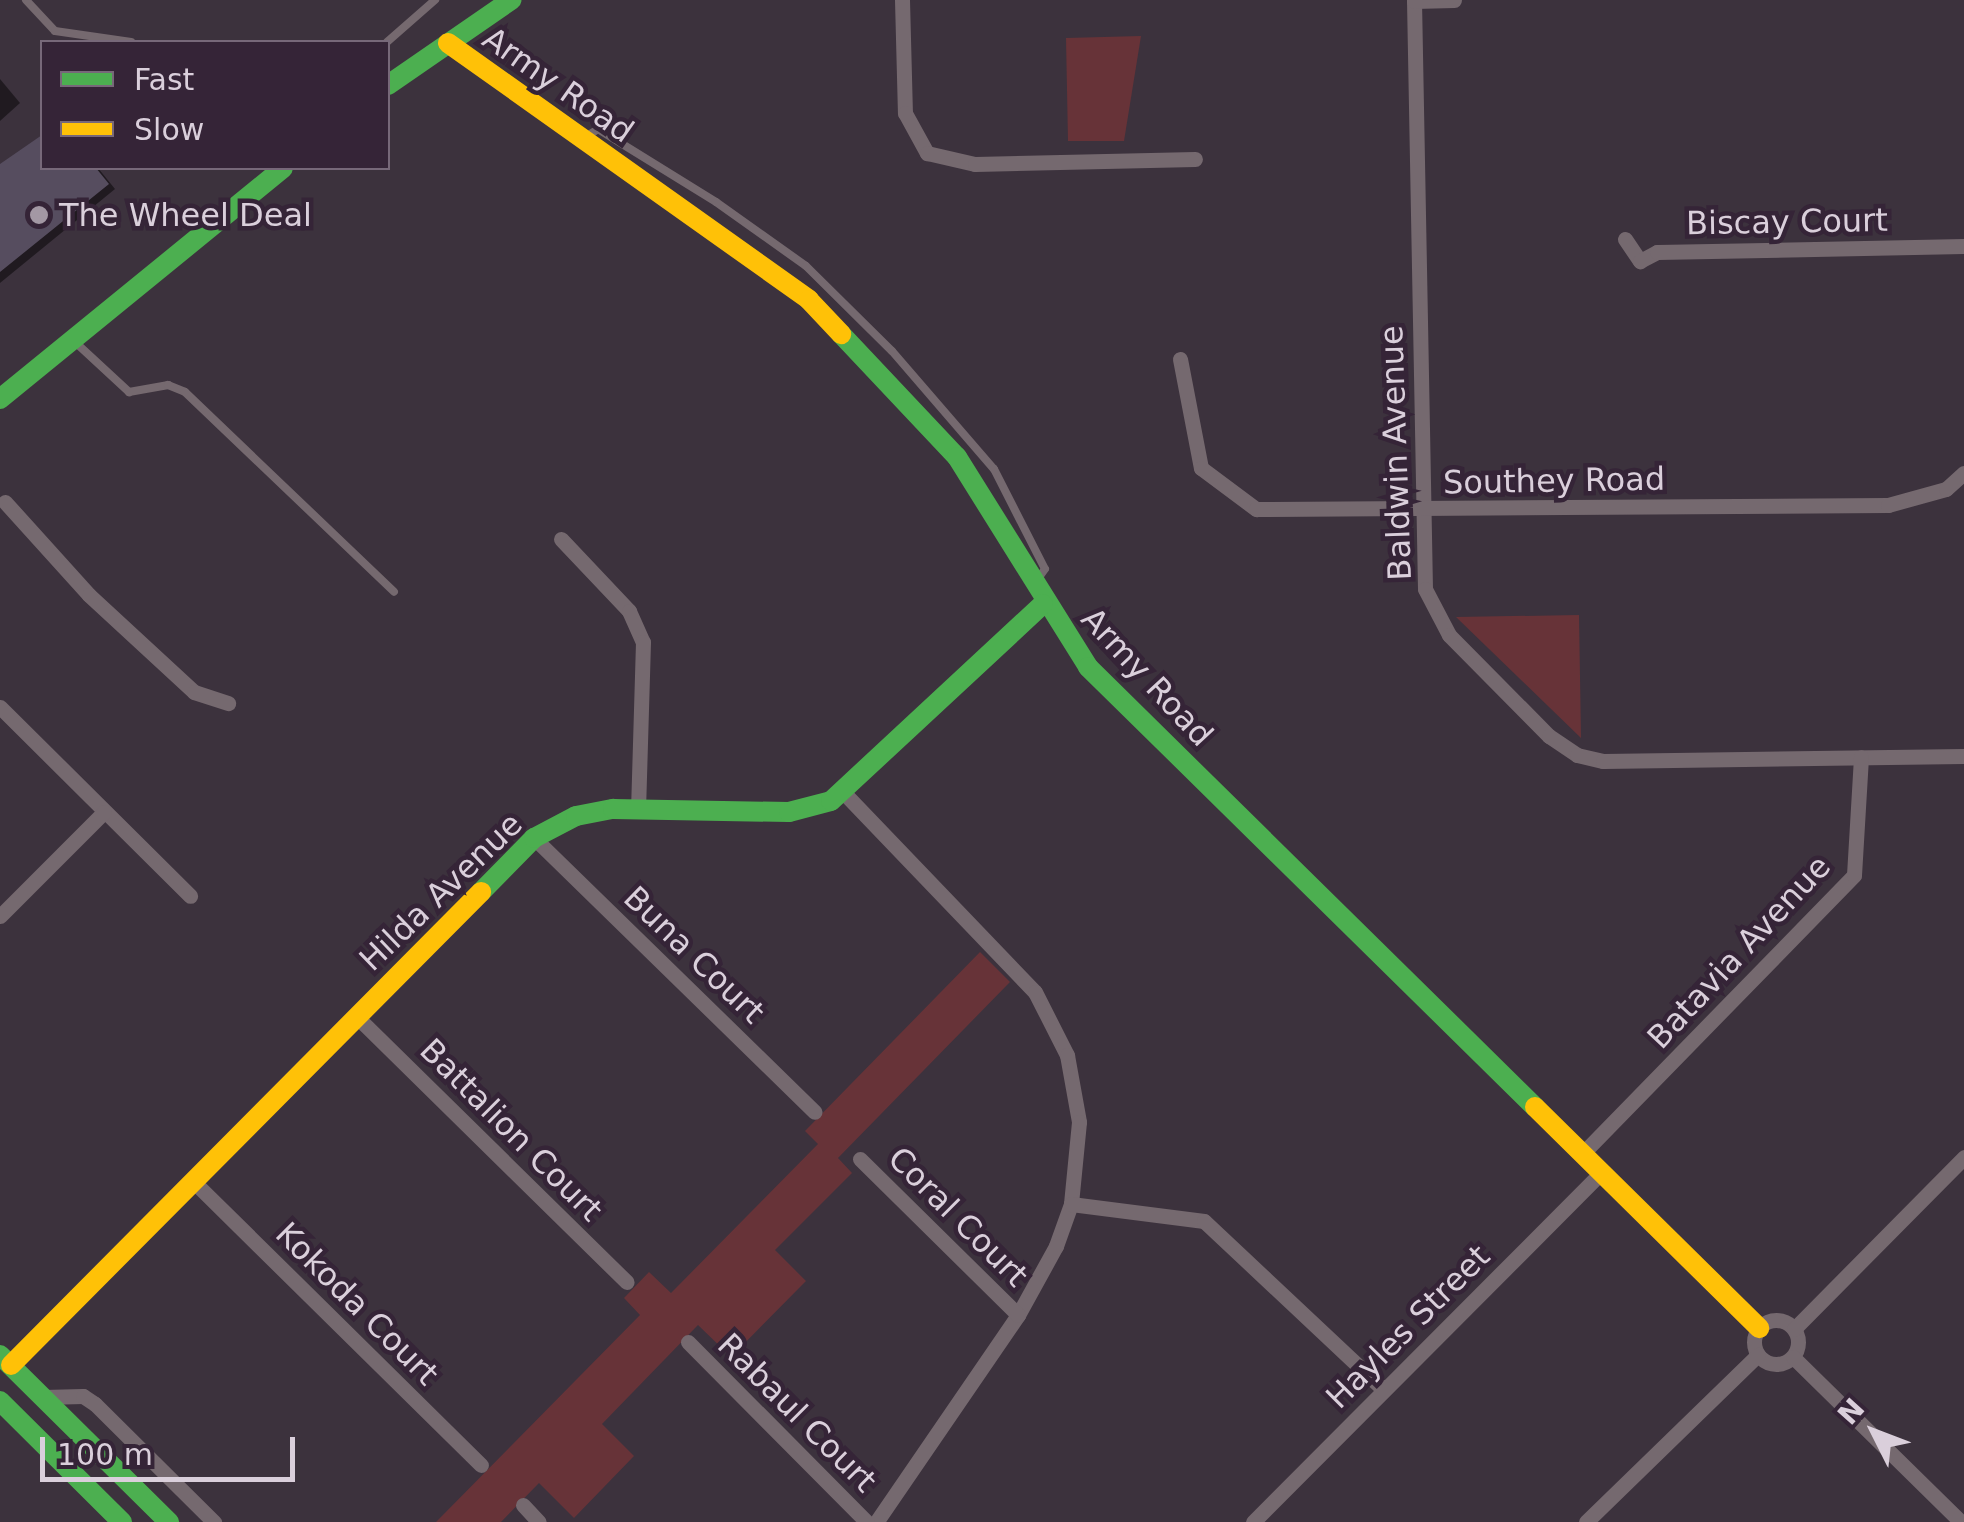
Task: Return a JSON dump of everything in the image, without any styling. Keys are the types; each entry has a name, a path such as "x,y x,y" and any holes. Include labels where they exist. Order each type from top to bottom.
{"street":[{"path":"390,84 511,0"},
{"path":"902,0 905,113 927,153 976,164 1195,160"},
{"path":"1414,0 1454,0"},
{"name":"Baldwin Avenue","path":"1414,0 1425,590 1434,613 1549,736 1578,755 1658,762 1964,756"},
{"name":"Army Road","path":"448,43 809,300 956,457 1038,595 1088,667 1758,1328"},
{"path":"0,399 276,170"},
{"name":"Biscay Court","path":"1625,239 1640,261 1656,252 1964,246"},
{"name":"Southey Road","path":"1180,359 1196,456 1229,494 1256,509 1888,505 1946,489 1964,474"},
{"path":"2,502 90,596 194,692 228,703"},
{"path":"561,540 630,611 644,642 638,810"},
{"name":"Hilda Avenue","path":"4,1365 194,1182 534,838 576,816 638,810 789,812 845,794 1038,595"},
{"path":"0,707 190,896"},
{"name":"Batavia Avenue","path":"1583,1152 1854,875 1861,757"},
{"path":"845,794 1012,962 1052,1022 1067,1055 1078,1122 1071,1204 1018,1314 876,1522"},
{"path":"0,916 104,812"},
{"name":"Buna Court","path":"534,838 815,1112"},
{"name":"Battalion Court","path":"357,1017 627,1282"},
{"path":"1959,1513 1793,1358 1794,1329 1964,1157"},
{"name":"Coral Court","path":"860,1159 1018,1314"},
{"name":"Hayles Street","path":"1253,1522 1602,1172"},
{"name":"Kokoda Court","path":"194,1182 481,1465"},
{"path":"1071,1204 1204,1221 1384,1389"},
{"path":"1586,1522 1758,1356 1758,1328 1777,1320 1794,1329"},
{"name":"Rabaul Court","path":"688,1342 868,1522"},
{"path":"1758,1356 1775,1365 1793,1358"},
{"path":"4,1365 43,1396 169,1522"},
{"path":"43,1396 83,1396 95,1404 214,1522"},
{"path":"0,1401 122,1522"},
{"path":"523,1506 540,1522"}],"lane":[{"path":"26,0 55,31 117,40"},
{"path":"389,40 435,0"},
{"path":"71,339 130,392 168,386 185,392 394,592"}],"shaded area":[{"path":"1141,36 1124,141 1068,141 1066,38"},
{"path":"1579,615 1581,738 1456,617"},
{"path":"980,952 1010,982 838,1158 852,1173 775,1250 806,1281 731,1357 698,1325 602,1424 634,1456 574,1518 539,1483 501,1522 436,1522 640,1315 624,1298 649,1272 671,1293 818,1144 805,1131"}],"building":[{"path":"40,136 40,170 98,170 109,184 0,272 0,164"}],"traffic: fast":[{"path":"390,84 511,0"},
{"path":"0,399 281,170"},
{"path":"841,334 957,457 1088,667 1535,1107"},
{"path":"481,892 534,838 576,816 613,809 789,812 831,801 1043,604"},
{"path":"0,1355 169,1522"},
{"path":"0,1401 122,1522"}],"traffic: slow":[{"path":"448,43 809,300 841,334"},
{"path":"11,1365 481,892"},
{"path":"1535,1107 1759,1328"}],"place":[{"name":"The Wheel Deal","path":"39,215"}]}
